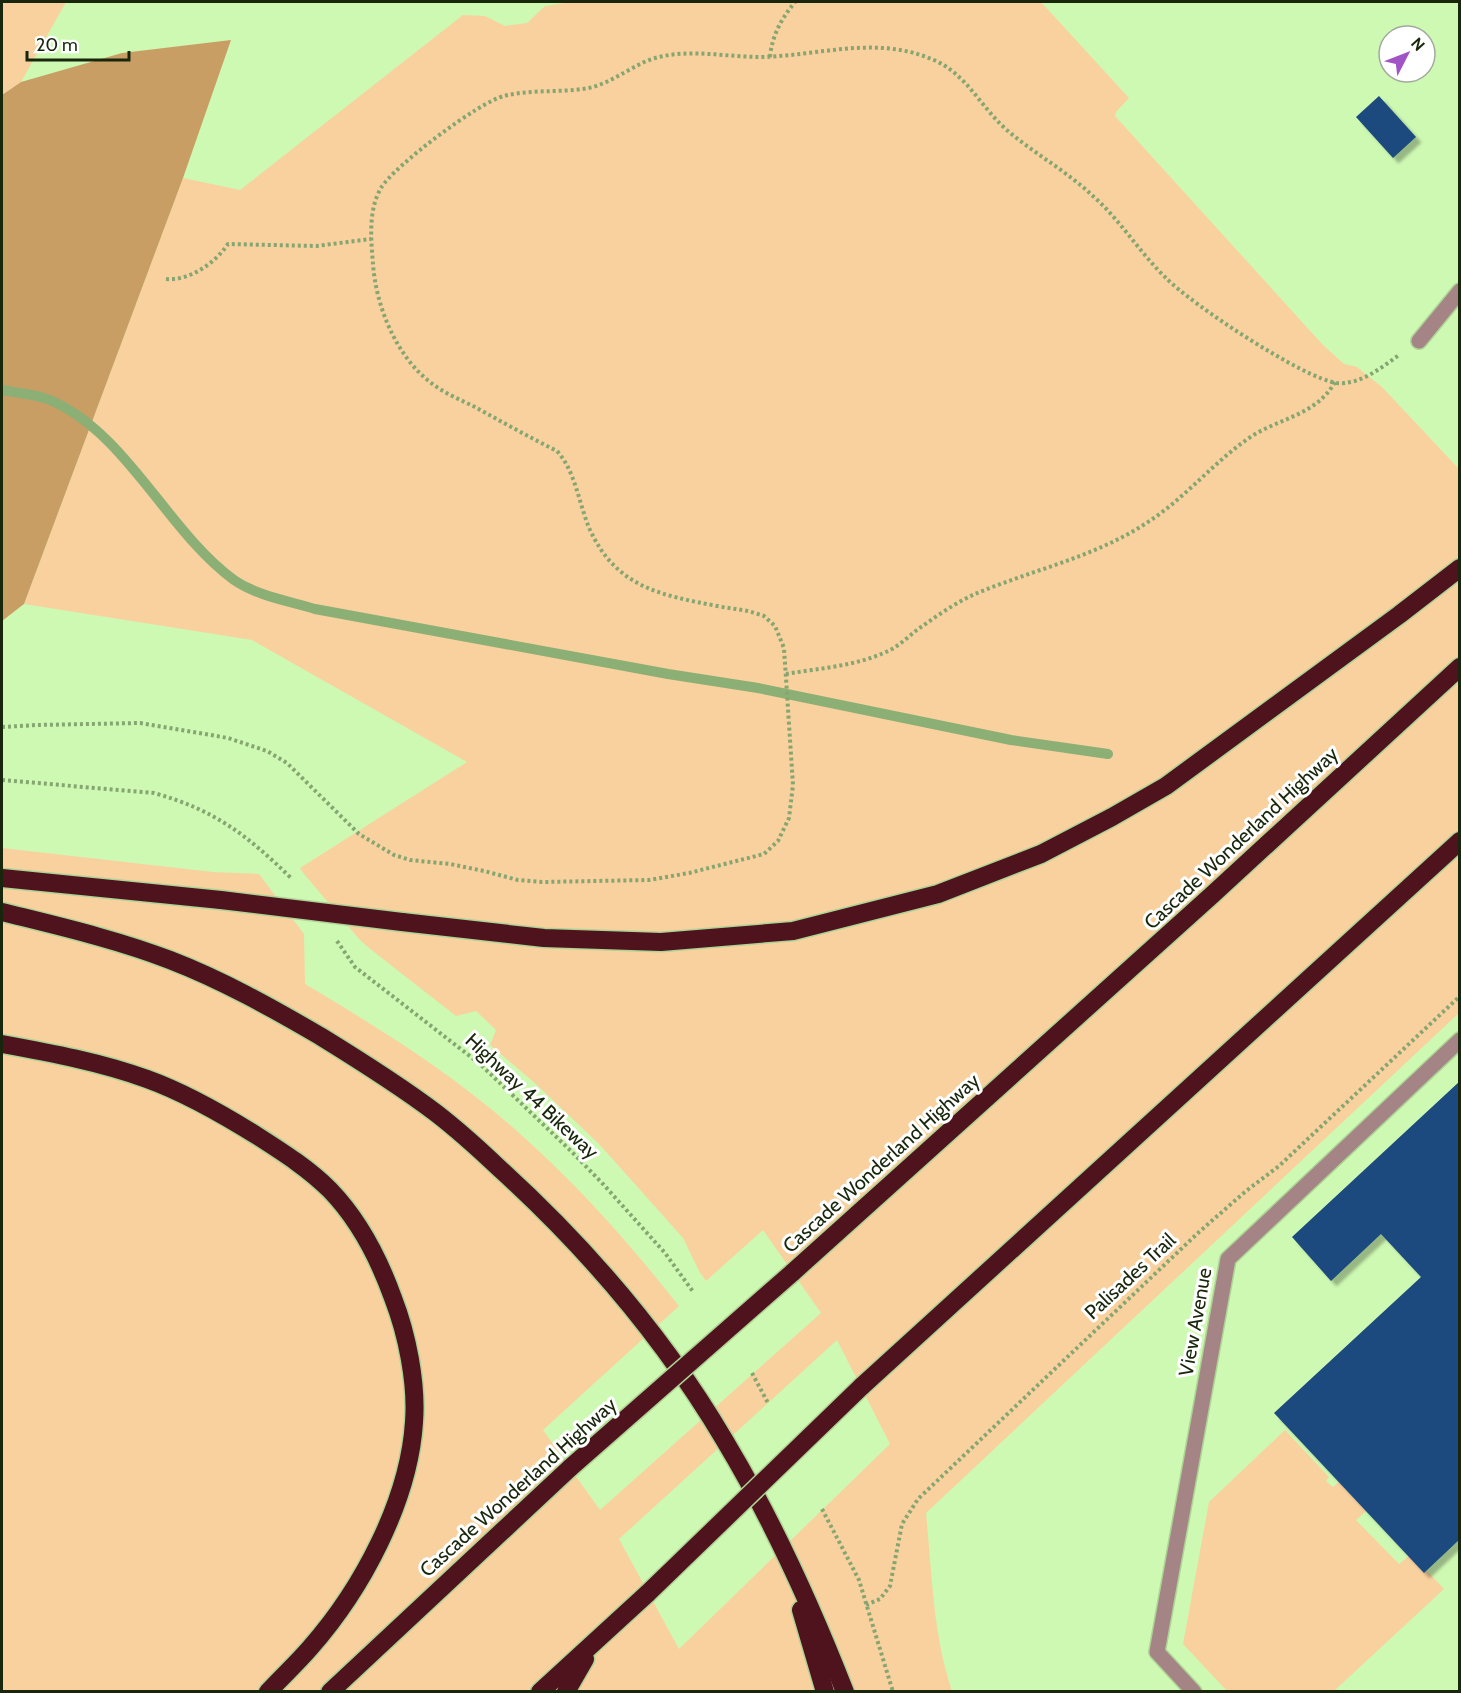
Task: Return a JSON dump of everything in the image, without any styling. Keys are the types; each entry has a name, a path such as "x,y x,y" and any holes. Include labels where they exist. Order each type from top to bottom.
{"highway":[{"path":"2,878 221,900 544,938 661,942 793,931 938,894 1041,854 1112,817 1157,791 1390,622 1460,568"},
{"name":"Cascade Wonderland Highway","path":"330,1692 571,1467 792,1273 1212,896 1460,667"},
{"path":"540,1692 648,1593 861,1387 1460,841"},
{"path":"2,912 118,942 219,981 348,1053 435,1113 473,1144 550,1216 621,1294 678,1371 725,1442 783,1548 820,1629 844,1692"},
{"path":"2,1044 104,1065 148,1080 190,1098 241,1126 291,1158 330,1190 360,1228 384,1274 402,1320 410,1360 414,1420 403,1481 393,1514 348,1598 311,1648 268,1692"},
{"path":"783,1548 825,1692"},
{"path":"566,1692 592,1646"}],"street":[{"path":"1419,341 1460,291"},
{"name":"View Avenue","path":"1194,1692 1157,1652 1228,1259 1460,1040"}],"path":[{"path":"770,57 772,40 786,13 795,2"},
{"path":"2,728 37,724 140,723 228,738 267,751 287,763 360,834 394,855 410,860 450,864 518,880 577,882 649,880 689,873 764,854 778,841 789,818 793,785 784,648 779,633 769,620 750,611 678,597 645,587 624,576 608,561 596,544 567,462 557,451 432,384 405,355 380,309 370,239 375,202 382,184 413,156 474,109 487,101 515,93 569,91 601,85 651,59 662,56 691,54 770,57 861,46 912,53 936,61 951,70 968,85 1008,132 1081,185 1099,201 1164,276 1184,295 1275,354 1324,380 1358,381 1419,341"},
{"path":"166,279 180,279 208,265 219,257 228,244 316,246 370,239"},
{"path":"786,674 869,658 892,649 922,626 974,595 1072,561 1118,540 1178,501 1249,438 1310,409 1329,394 1335,382"},
{"path":"2,780 154,793 176,799 236,829 292,879"},
{"name":"Highway 44 Bikeway","path":"335,937 355,967 480,1064 572,1152 665,1253 694,1293"},
{"name":"Palisades Trail","path":"866,1605 880,1599 890,1586 902,1524 918,1499 1199,1232 1246,1191 1280,1166 1460,996"},
{"path":"752,1373 768,1403"},
{"path":"822,1509 859,1580 893,1692"}],"shaded area":[{"path":"2,2 66,2 21,82 2,95"},
{"path":"572,2 1041,2 1129,98 1115,116 1323,345 1344,364 1357,367 1382,387 1459,469 1459,1013 926,1513 937,1626 952,1691 2,1692 2,848 213,872 259,874 304,934 305,984 388,1035 468,1091 540,1152 603,1216 679,1306 543,1430 600,1510 821,1313 763,1230 706,1281 683,1238 600,1145 537,1085 490,1045 496,1030 476,1011 456,1016 369,948 300,868 467,762 252,640 24,604 183,178 240,190 463,15 485,16 505,26 527,23 545,6","holes":["837,1340 890,1444 679,1649 619,1539"]},
{"path":"231,40 183,178 24,604 2,621 2,95 21,82 122,53"},
{"path":"1285,1430 1329,1477 1326,1481 1333,1487 1339,1482 1366,1511 1356,1520 1399,1564 1409,1556 1424,1573 1426,1570 1444,1589 1334,1691 1227,1691 1183,1644 1209,1502"}],"building":[{"path":"1379,96 1416,137 1393,158 1356,117"},
{"path":"1460,1081 1460,1539 1424,1573 1274,1413 1421,1277 1381,1234 1331,1281 1292,1237"}],"waterway":[{"path":"2,390 45,398 78,415 102,435 125,459 188,536 210,559 243,586 263,594 315,609 668,674 758,688 1011,740 1108,754"}]}
